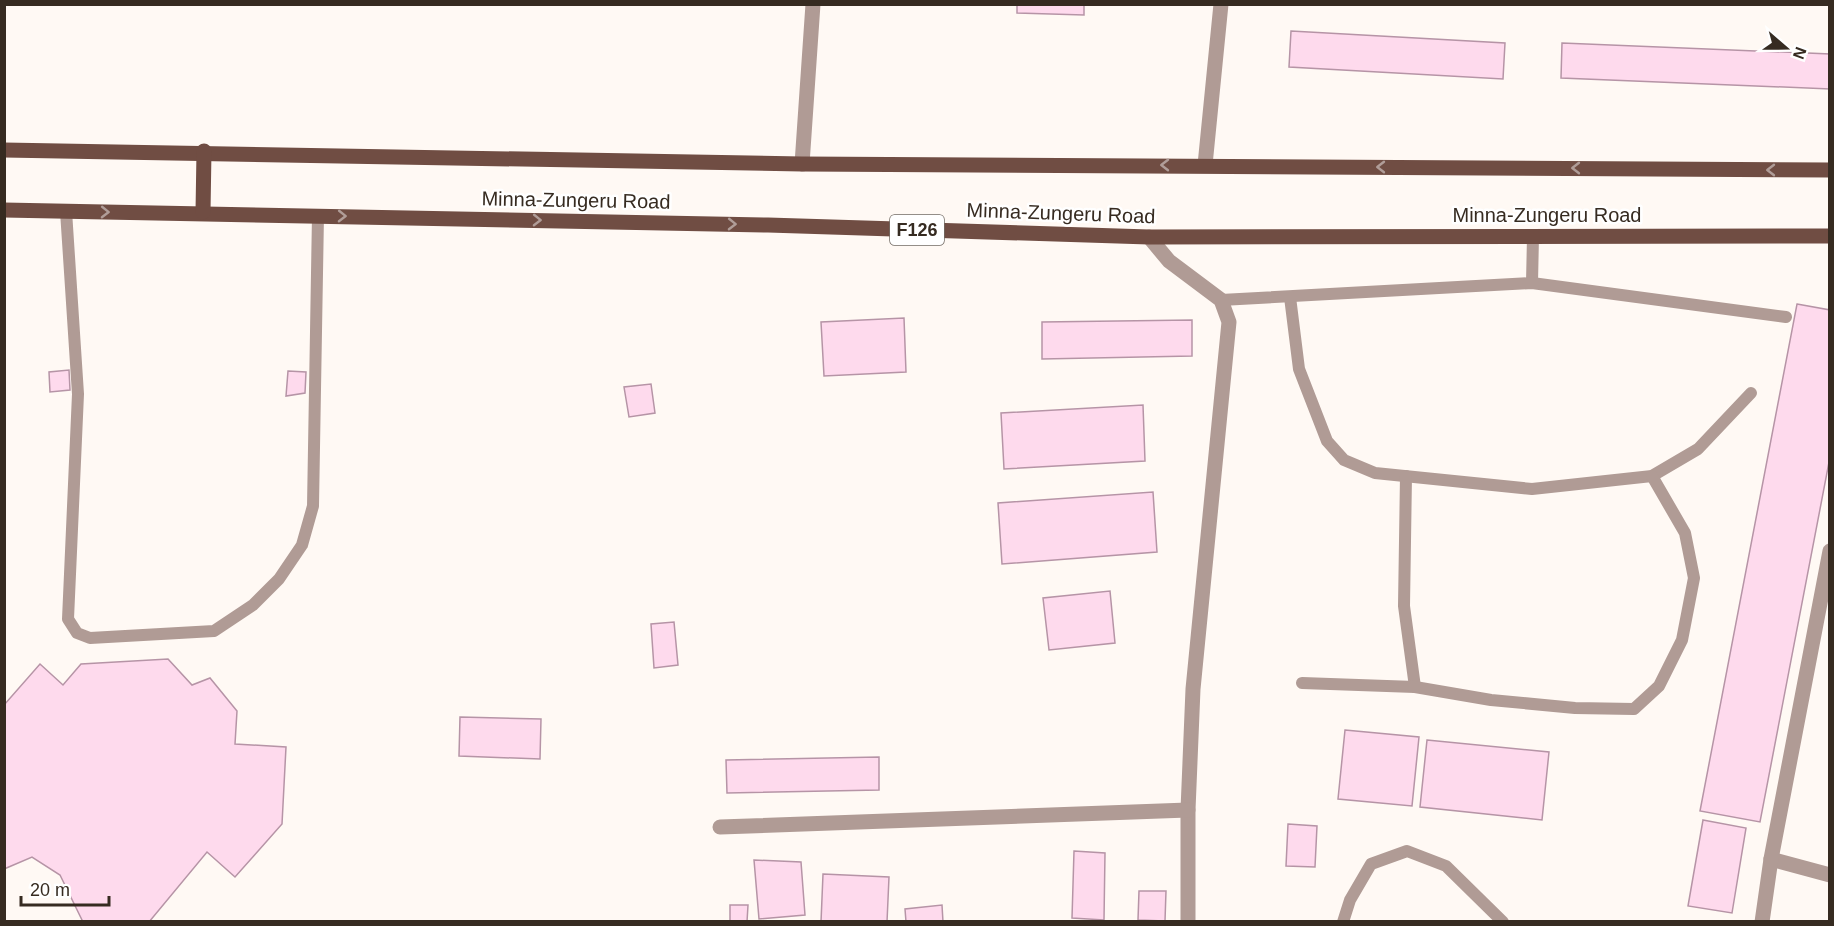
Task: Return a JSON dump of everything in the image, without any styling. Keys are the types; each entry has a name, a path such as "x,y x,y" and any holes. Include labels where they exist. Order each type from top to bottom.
{"main road":[{"name":"Minna-Zungeru Road","path":"4,150 802,164 1830,170"},
{"path":"203,212 204,152"},
{"name":"Minna-Zungeru Road","path":"4,210 203,212 1149,237 1830,236"}],"street":[{"path":"802,164 813,4"},
{"path":"1205,165 1221,4"},
{"path":"1149,237 1169,261 1221,300 1229,322 1193,689 1188,810 1188,921"},
{"path":"1762,921 1770,859 1830,550"},
{"path":"720,827 1188,810"},
{"path":"1770,859 1830,875"}],"lane":[{"path":"66,211 78,394 68,619 77,633 90,638 214,631 253,605 279,579 302,545 313,506 318,215"},
{"path":"1533,236 1533,283"},
{"path":"1221,300 1533,283 1786,318"},
{"path":"1290,297 1299,369 1328,441 1344,459 1375,473 1532,489 1652,477 1698,449 1751,393"},
{"path":"1406,476 1404,606 1415,687"},
{"path":"1302,683 1415,687 1491,700 1575,708 1634,709 1659,686 1683,640 1694,578 1685,533 1652,477"},
{"path":"1343,921 1350,900 1371,864 1407,851 1446,866 1503,921"}],"building":[{"path":"1017,4 1084,4 1084,15 1017,13"},
{"path":"1291,31 1505,43 1503,79 1289,67"},
{"path":"1562,43 1830,54 1830,89 1561,78"},
{"path":"1797,304 1830,310 1830,457 1760,822 1700,811"},
{"path":"904,318 906,372 824,376 821,322"},
{"path":"1192,320 1192,356 1042,359 1042,322"},
{"path":"69,370 70,390 50,392 49,372"},
{"path":"288,371 306,372 305,393 286,396"},
{"path":"651,384 655,413 629,417 624,387"},
{"path":"1143,405 1145,461 1004,469 1001,413"},
{"path":"1153,492 1157,552 1002,564 998,503"},
{"path":"1110,591 1115,643 1049,650 1043,598"},
{"path":"674,622 678,665 654,668 651,624"},
{"path":"168,659 192,685 210,678 237,711 235,744 286,747 282,824 235,877 207,852 149,922 83,922 60,875 32,857 4,869 4,705 40,664 63,685 81,664"},
{"path":"460,717 541,719 540,759 459,756"},
{"path":"1345,730 1419,737 1412,806 1338,799"},
{"path":"1427,740 1549,752 1542,820 1420,807"},
{"path":"879,757 879,790 727,793 726,760"},
{"path":"1703,820 1746,828 1732,913 1688,906"},
{"path":"1288,824 1317,826 1315,867 1286,866"},
{"path":"1074,851 1105,853 1104,920 1072,918"},
{"path":"754,860 801,862 805,915 759,919"},
{"path":"823,874 889,877 887,922 821,922"},
{"path":"1139,891 1166,891 1165,921 1138,920"},
{"path":"730,905 748,905 747,922 730,922"},
{"path":"942,905 943,922 906,922 905,909"}]}
